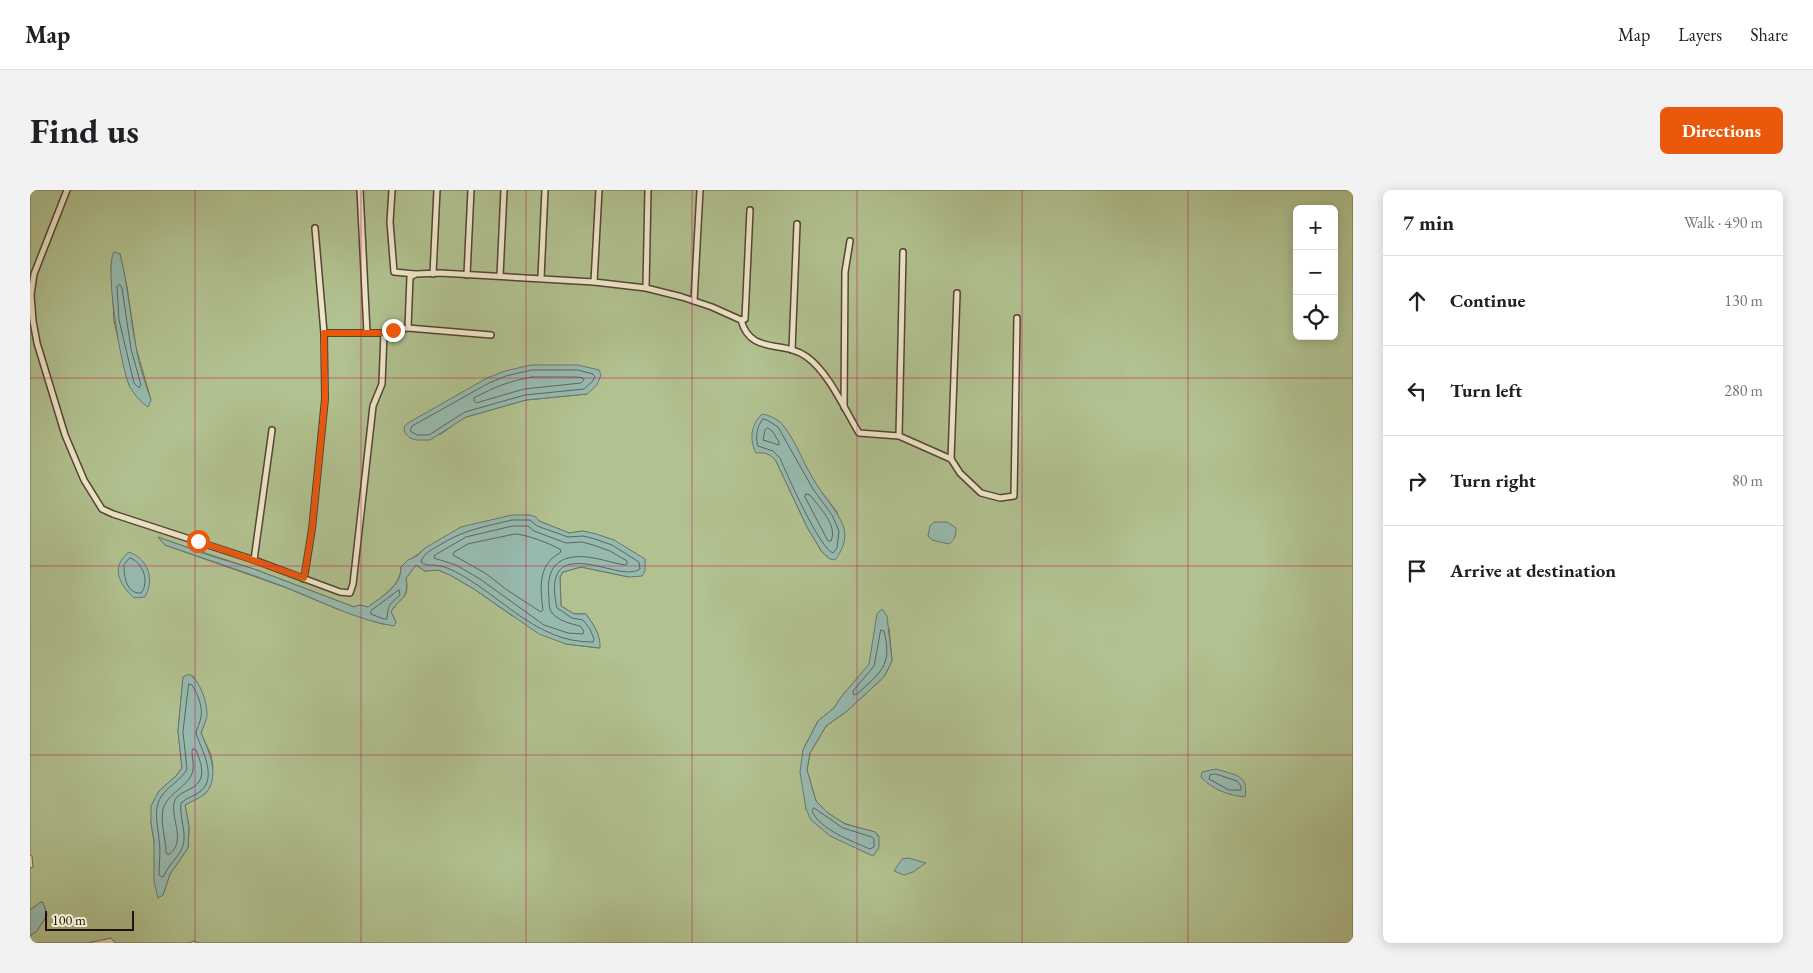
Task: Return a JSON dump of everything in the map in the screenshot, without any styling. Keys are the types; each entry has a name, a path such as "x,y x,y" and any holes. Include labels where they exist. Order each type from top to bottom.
{"street":[{"path":"67,190 34,274 32,295 33,321 37,343 64,435 84,480 102,509 113,514 254,560 340,592 350,593 353,584 373,406 382,384 384,333"},
{"path":"360,190 367,333"},
{"path":"392,190 390,222 394,272 540,278 646,288 694,301 741,320"},
{"path":"433,274 437,190"},
{"path":"467,275 470,190"},
{"path":"500,276 504,190"},
{"path":"540,278 545,190"},
{"path":"594,282 599,190"},
{"path":"646,288 648,190"},
{"path":"694,301 700,190"},
{"path":"741,320 745,319 750,210"},
{"path":"792,350 797,224"},
{"path":"304,578 312,529 325,400 324,333 315,228"},
{"path":"844,409 845,272 850,241"},
{"path":"899,436 903,252"},
{"path":"408,328 410,278 416,274"},
{"path":"951,459 957,292"},
{"path":"741,320 744,330 750,339 759,343 792,350 811,360 827,379 859,433 899,436 951,459 960,473 980,493 1000,498 1014,496 1017,318"},
{"path":"324,333 384,333 408,328 491,335"},
{"path":"254,560 272,430"}],"green space":[{"path":"30,190 1353,190 1353,943 199,943 194,941 189,943 115,943 111,938 88,943 30,943 30,936 37,931 47,915 41,902 30,910 30,868 33,867 32,856 30,855","holes":["120,254 136,348 151,400 129,385 114,321 111,265","578,365 587,394 526,400 466,417 441,434 410,438","781,424 817,486 837,512 844,540 830,559 822,552 807,527 776,461 771,455 763,452","535,517 539,521 569,533 583,531 614,540 629,577 581,567 563,572 560,577 561,606 574,614 586,614 598,634 599,648 566,644 511,615 474,589 438,570 425,571 416,565 406,578 407,590 405,594 391,612 396,622 382,624 165,545 159,538 254,569 354,607 360,605 368,607 384,595 398,580 401,567 425,548","889,628 892,661 884,677 846,712 826,726 810,753 807,770 816,801 828,813 843,823 806,809 803,750 818,721 834,708 870,664 873,642","193,676 203,696 205,718 201,733 211,755 213,767 205,794 185,805 189,827 188,848 170,874 163,895 151,823 159,791 182,768 178,731 183,678","851,825 875,832 879,836"]}],"water":[{"path":"114,252 120,254 123,266 137,354 151,400 148,407 130,387 122,361 112,296 111,261"},
{"path":"531,365 578,365 599,370 601,375 597,385 587,394 526,400 466,417 430,440 416,440 410,438 405,433 404,427 408,423 487,378 505,371"},
{"path":"762,414 778,420 782,424 796,446 812,478 835,511 844,528 842,549 835,560 830,559 822,552 807,527 776,461 767,454 756,453 752,443 752,432 755,423"},
{"path":"512,515 530,515 536,517 539,521 569,533 583,531 596,534 614,540 645,559 645,571 642,576 629,577 581,567 563,572 560,577 561,606 574,614 586,614 598,634 600,648 566,644 539,634 474,589 438,570 425,571 416,565 406,578 405,595 391,612 396,622 394,626 352,615 270,581 165,545 158,537 254,569 354,607 360,605 368,607 390,590 398,580 401,567 425,548 461,527"},
{"path":"934,522 947,522 956,528 953,541 949,544 932,540 928,536 930,526"},
{"path":"129,552 141,559 148,570 149,583 145,597 134,598 121,581 118,569 123,558"},
{"path":"882,609 887,616 892,661 884,677 846,712 826,726 810,753 807,770 816,801 828,813 845,824 875,832 879,837 879,848 873,856 830,836 811,820 806,809 800,772 803,750 818,721 834,708 869,664 877,614"},
{"path":"189,674 200,686 206,703 207,716 201,733 212,763 213,778 206,793 185,805 189,827 188,848 170,874 163,895 158,898 154,881 154,841 151,806 159,791 182,768 178,731 183,677"},
{"path":"1216,769 1239,777 1245,784 1245,797 1221,791 1201,777 1202,772"},
{"path":"908,858 926,863 913,872 904,875 894,871 902,859"},
{"path":"43,902 47,915 37,931 30,936 30,910"}],"route":[{"path":"198,541 304,578 312,529 325,400 324,333 384,333 393,330"}]}
